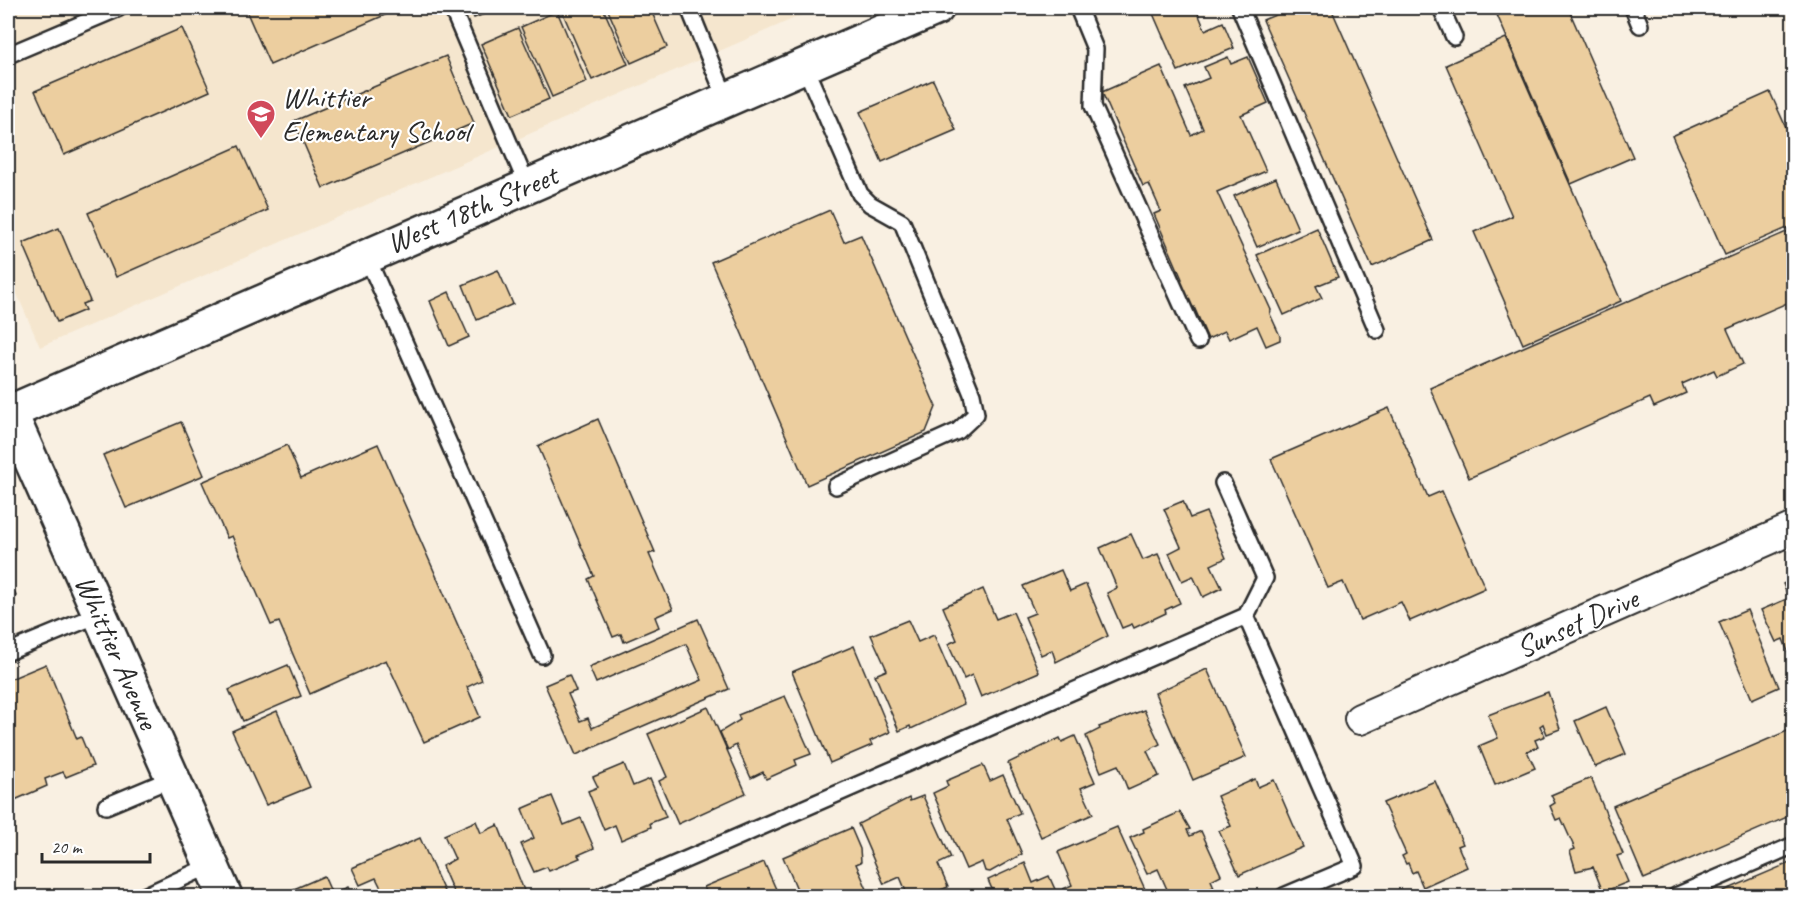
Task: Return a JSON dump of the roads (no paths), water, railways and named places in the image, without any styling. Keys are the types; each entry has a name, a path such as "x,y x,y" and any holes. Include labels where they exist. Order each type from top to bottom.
{"street":[{"name":"West 18th Street","path":"8,411 937,8"},
{"name":"Whittier Avenue","path":"8,411 225,897"},
{"name":"Sunset Drive","path":"1359,719 1794,528"}],"lane":[{"path":"8,55 119,8"},
{"path":"452,8 528,185"},
{"path":"689,8 726,99"},
{"path":"1078,8 1095,49 1093,106 1198,341"},
{"path":"1240,8 1377,330"},
{"path":"1441,8 1454,37"},
{"path":"1633,8 1640,25"},
{"path":"804,65 860,194 870,204 902,222 972,394 976,414 958,431 836,486"},
{"path":"366,255 542,655"},
{"path":"602,897 1246,616 1265,578 1223,483"},
{"path":"8,652 100,614"},
{"path":"1246,616 1354,866 1284,897"},
{"path":"105,806 173,778"},
{"path":"1676,897 1794,846"},
{"path":"144,896 211,865"}],"place":[{"name":"Whittier Elementary School","path":"261,140"}]}
